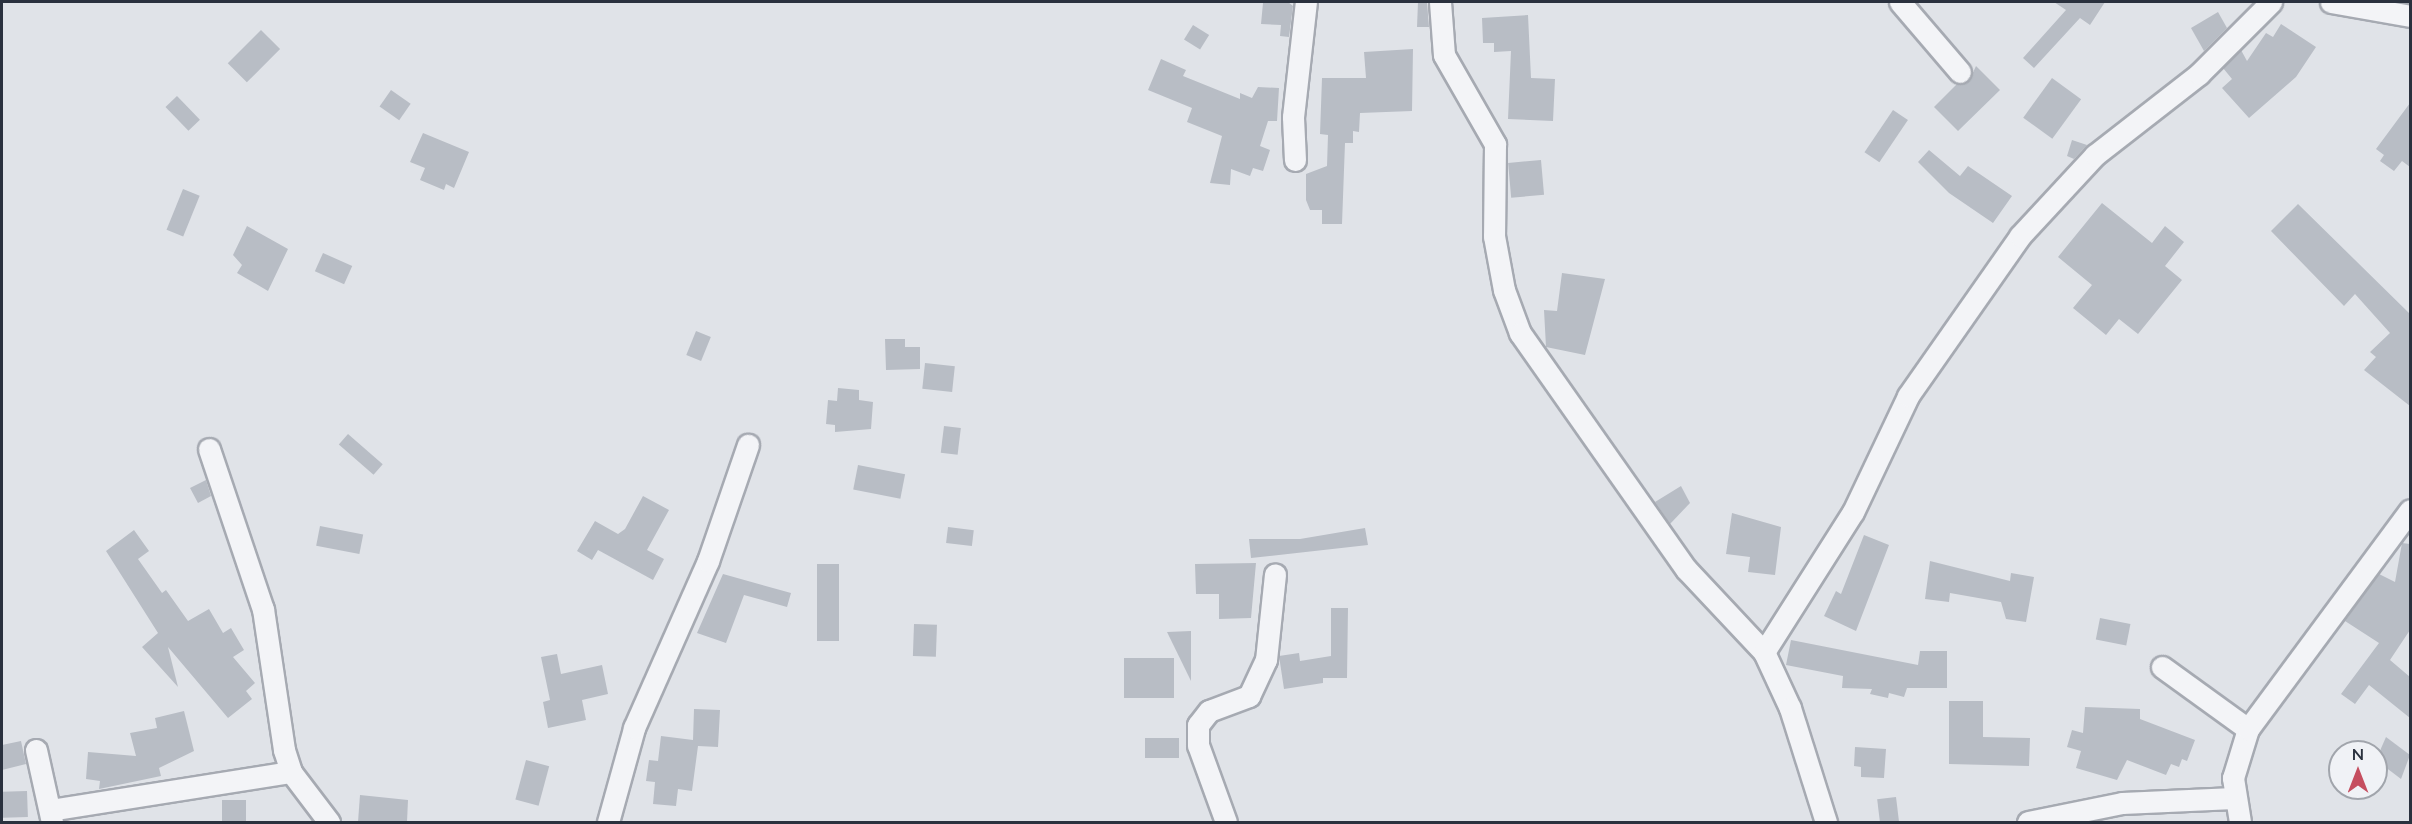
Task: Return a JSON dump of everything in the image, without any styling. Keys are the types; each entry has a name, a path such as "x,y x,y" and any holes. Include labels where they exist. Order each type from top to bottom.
{"street":[{"path":"1295,160 1293,117 1306,2"},
{"path":"1440,2 1442,50 1495,144 1494,236 1504,290 1520,333 1686,569 1764,652 1790,708 1826,822"},
{"path":"1900,2 1940,41 1960,72"},
{"path":"1764,652 1853,512 1908,396 2020,236 2095,155 2199,74 2271,2"},
{"path":"2331,2 2410,16"},
{"path":"608,822 633,728 708,561 748,445"},
{"path":"209,449 263,609 291,772 329,822"},
{"path":"2240,822 2234,798 2233,778 2248,729 2410,510"},
{"path":"1226,822 1198,745 1198,725 1209,711 1249,696 1266,660 1275,574"},
{"path":"2162,667 2248,729"},
{"path":"36,750 51,816 291,772"},
{"path":"2028,822 2112,804 2234,798"}],"building":[{"path":"1288,2 1293,6 1289,37 1280,36 1281,25 1261,24 1263,3"},
{"path":"1418,2 1427,2 1429,27 1417,27"},
{"path":"2054,2 2105,2 2090,25 2080,18 2034,68 2023,58 2066,10"},
{"path":"2218,12 2227,28 2204,51 2191,28"},
{"path":"1528,15 1531,78 1555,79 1553,121 1508,119 1511,51 1494,52 1494,43 1483,43 1482,18"},
{"path":"2281,24 2316,47 2296,77 2249,118 2222,88 2232,79 2223,68 2241,50 2247,61 2266,33 2273,37"},
{"path":"1193,25 1209,35 1200,49 1184,39"},
{"path":"261,30 280,49 247,82 228,63"},
{"path":"1413,49 1412,111 1360,113 1359,132 1353,131 1353,143 1345,143 1342,224 1322,224 1322,210 1310,210 1306,200 1306,174 1327,166 1328,135 1320,134 1322,78 1366,78 1364,52"},
{"path":"1161,59 1186,70 1183,76 1240,99 1240,93 1252,98 1258,87 1279,88 1277,121 1268,121 1260,146 1270,150 1263,171 1253,168 1250,176 1231,169 1230,185 1210,183 1222,136 1187,122 1192,108 1148,90"},
{"path":"1976,66 2000,90 1958,131 1934,107 1957,84 1969,81"},
{"path":"2052,78 2081,99 2052,139 2023,118"},
{"path":"391,90 411,104 399,120 380,106"},
{"path":"177,96 200,120 188,131 165,107"},
{"path":"2410,103 2410,167 2402,161 2394,171 2380,161 2384,155 2376,149"},
{"path":"1893,110 1908,120 1879,162 1864,152"},
{"path":"423,133 469,152 454,188 446,184 444,190 420,180 425,168 410,162"},
{"path":"2072,140 2087,145 2074,159 2067,156"},
{"path":"1929,150 1960,176 1968,166 2012,196 1993,223 1949,193 1918,162"},
{"path":"1541,160 1544,195 1511,198 1508,163"},
{"path":"183,189 200,196 183,237 167,230"},
{"path":"2102,203 2152,243 2165,226 2184,242 2165,266 2182,280 2138,334 2119,319 2106,335 2073,308 2092,285 2058,257"},
{"path":"2298,204 2410,314 2410,406 2364,370 2376,357 2370,352 2390,333 2355,294 2344,306 2271,231"},
{"path":"247,226 288,249 268,291 237,273 242,265 233,255"},
{"path":"323,253 352,266 344,284 315,271"},
{"path":"1562,273 1605,279 1585,355 1546,347 1544,310 1557,311"},
{"path":"696,331 711,337 701,361 686,355"},
{"path":"885,339 905,339 905,347 920,347 920,369 886,370"},
{"path":"925,363 955,366 952,392 922,389"},
{"path":"838,388 859,390 859,400 873,402 871,429 835,432 835,425 826,424 828,400 837,401"},
{"path":"944,426 961,428 958,455 941,453"},
{"path":"348,434 383,464 374,475 339,445"},
{"path":"858,465 905,474 900,499 853,490"},
{"path":"206,480 211,496 198,503 190,488"},
{"path":"1681,486 1690,503 1670,524 1655,502"},
{"path":"643,496 669,510 647,550 664,559 653,580 598,550 592,560 577,551 595,521 618,534 625,529"},
{"path":"1732,513 1781,527 1775,575 1748,572 1750,557 1726,554"},
{"path":"320,526 363,534 359,554 316,546"},
{"path":"948,527 974,530 972,546 946,543"},
{"path":"1365,528 1368,545 1251,558 1249,539 1300,539"},
{"path":"134,530 149,551 138,559 162,593 166,590 188,621 209,609 223,633 231,628 244,650 233,657 255,683 246,691 252,699 228,718 168,647 178,687 142,647 158,633 106,551"},
{"path":"1864,535 1889,545 1856,631 1824,616 1836,591 1841,594"},
{"path":"2402,543 2410,544 2410,630 2390,660 2410,677 2410,718 2369,685 2355,704 2341,694 2379,643 2345,621 2379,574 2395,582"},
{"path":"1930,561 2010,581 2011,573 2034,577 2026,622 2006,619 2001,602 1950,593 1949,602 1925,599"},
{"path":"1256,563 1251,618 1219,619 1219,594 1196,594 1195,564"},
{"path":"817,564 839,564 839,641 817,641"},
{"path":"723,574 791,593 787,607 744,595 726,643 697,633"},
{"path":"1331,608 1348,608 1347,678 1323,678 1323,683 1284,689 1279,656 1299,653 1300,661 1331,656"},
{"path":"2100,618 2130,624 2126,646 2096,640"},
{"path":"914,624 937,625 936,657 913,656"},
{"path":"1191,631 1191,681 1167,632"},
{"path":"1791,640 1918,665 1920,651 1947,651 1947,688 1907,688 1904,697 1889,693 1888,698 1870,694 1872,689 1842,688 1843,676 1786,665"},
{"path":"557,654 561,674 602,665 608,694 582,700 586,720 548,728 543,702 550,700 541,657"},
{"path":"1124,658 1174,658 1174,698 1124,698"},
{"path":"1949,701 1983,701 1983,737 2030,738 2029,766 1949,764"},
{"path":"2085,707 2140,709 2140,719 2195,740 2187,761 2182,759 2179,767 2171,764 2166,775 2127,760 2117,780 2076,768 2081,751 2067,747 2072,730 2083,733"},
{"path":"694,709 720,710 718,747 698,746 692,791 678,789 676,806 653,804 655,782 646,781 649,760 658,761 661,736 693,740"},
{"path":"184,711 194,751 159,768 161,776 99,789 100,781 86,779 88,752 136,756 130,733 157,728 155,718"},
{"path":"2386,737 2410,755 2401,779 2388,769 2388,740 2385,740"},
{"path":"1145,738 1179,738 1179,758 1145,758"},
{"path":"21,741 26,764 2,770 2,745"},
{"path":"1855,747 1886,749 1884,778 1861,777 1861,767 1854,766"},
{"path":"526,760 549,766 539,806 515,800"},
{"path":"27,791 28,817 3,818 2,792"},
{"path":"360,795 408,800 407,822 358,822"},
{"path":"1896,797 1899,822 1880,822 1877,799"},
{"path":"222,800 246,800 246,822 222,822"}]}
